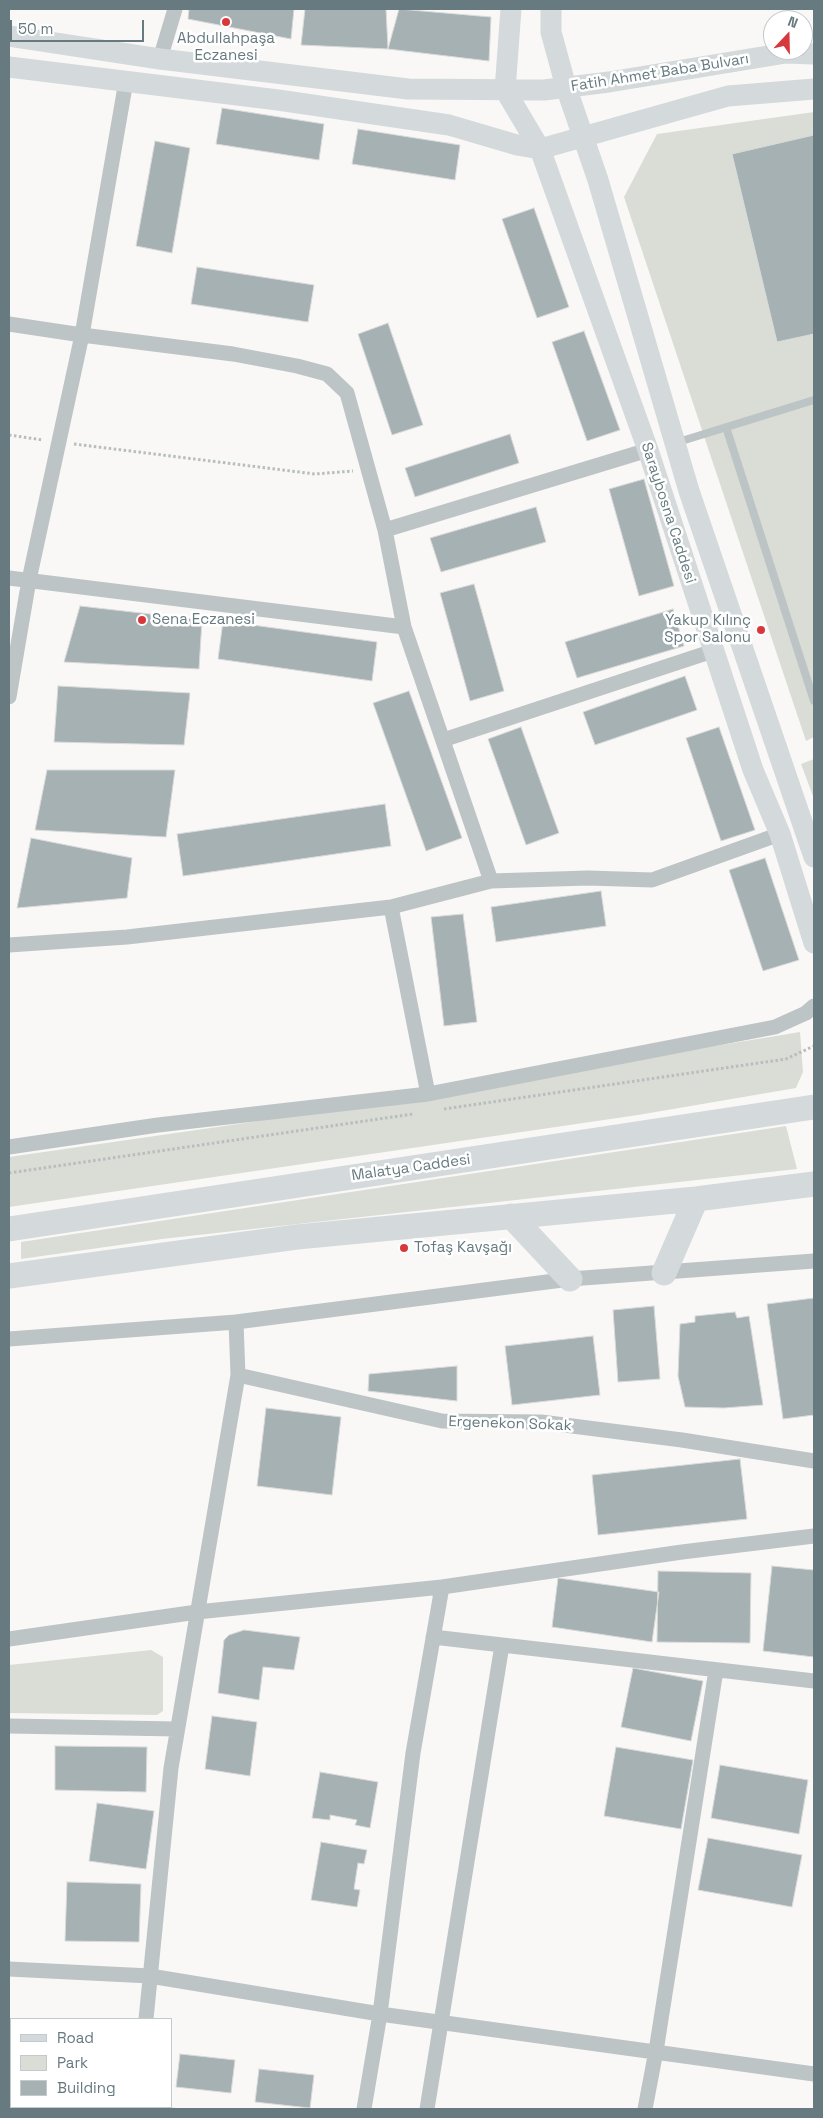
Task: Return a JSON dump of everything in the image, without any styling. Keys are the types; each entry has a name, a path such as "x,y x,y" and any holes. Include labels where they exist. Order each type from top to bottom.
{"highway":[{"name":"Malatya Caddesi","path":"9,1229 814,1107"},
{"path":"9,1276 297,1237 696,1199 814,1184"},
{"path":"664,1273 696,1199"},
{"path":"511,1216 570,1279"}],"main road":[{"path":"505,90 511,9"},
{"name":"Saraybosna Caddesi","path":"551,9 551,32 566,87 598,180 692,500 814,857"},
{"name":"Fatih Ahmet Baba Bulvarı","path":"9,36 160,59 408,89 544,90 786,53 814,54"},
{"path":"9,67 278,100 449,125 517,145 540,149 584,138 630,122 728,96 814,89"},
{"name":"Saraybosna Caddesi","path":"505,90 540,149 648,450 753,770 780,834 814,943"}],"street":[{"path":"160,59 174,9"},
{"path":"9,697 29,580 82,335 126,81"},
{"path":"9,324 234,354 327,374 347,393 385,530 404,627 491,881"},
{"path":"385,530 648,450"},
{"path":"9,578 404,627"},
{"path":"443,740 713,651"},
{"path":"9,945 127,937 391,906 491,881 588,878 652,880 780,834"},
{"path":"391,906 428,1094"},
{"path":"9,1147 158,1125 428,1094 775,1026 806,1013 814,1006"},
{"path":"9,1339 236,1322 570,1279 814,1261"},
{"path":"146,2018 171,1768 238,1376 236,1322"},
{"name":"Ergenekon Sokak","path":"238,1376 442,1421 541,1422 682,1440 814,1462"},
{"path":"9,1639 197,1612 442,1587 682,1552 814,1536"},
{"path":"364,2109 380,2014 413,1753 442,1587"},
{"path":"433,1637 814,1681"},
{"path":"427,2109 502,1645"},
{"path":"645,2109 656,2051 716,1670"},
{"path":"9,1726 177,1729"},
{"path":"9,1969 150,1976 380,2014 814,2074"}],"lane":[{"path":"675,443 814,400"},
{"path":"726,427 814,701"}],"path":[{"path":"9,435 314,474 368,470"}],"green space":[{"path":"814,112 814,737 806,741 624,197 657,134"},
{"path":"814,759 814,799 801,764"},
{"path":"800,1032 803,1072 796,1088 638,1115 9,1207 9,1157 245,1123"},
{"path":"786,1126 797,1169 162,1239 21,1259 21,1242"},
{"path":"151,1650 163,1657 163,1711 157,1715 9,1713 9,1665"}],"building":[{"path":"189,9 294,9 291,39 188,19"},
{"path":"305,9 386,9 388,49 301,45"},
{"path":"399,9 491,17 489,61 388,49"},
{"path":"222,108 324,124 319,160 216,144"},
{"path":"358,129 460,145 455,180 352,164"},
{"path":"814,135 814,334 777,342 732,154"},
{"path":"155,141 190,148 172,253 136,246"},
{"path":"534,208 569,307 537,318 502,219"},
{"path":"197,267 314,285 308,322 191,304"},
{"path":"388,323 423,425 392,435 358,334"},
{"path":"584,331 620,430 587,441 552,342"},
{"path":"510,434 519,463 415,497 405,468"},
{"path":"644,479 674,586 639,596 609,489"},
{"path":"536,507 546,542 441,572 430,538"},
{"path":"474,584 504,691 470,701 440,593"},
{"path":"80,606 202,620 199,669 64,662"},
{"path":"673,609 684,646 577,678 565,642"},
{"path":"223,621 377,642 372,681 218,659"},
{"path":"685,676 697,710 595,745 583,712"},
{"path":"58,686 190,693 184,745 54,742"},
{"path":"409,691 462,838 426,851 373,703"},
{"path":"521,727 559,833 526,845 488,739"},
{"path":"719,727 755,830 721,841 686,738"},
{"path":"47,770 175,770 166,837 35,830"},
{"path":"385,804 391,846 183,876 177,834"},
{"path":"31,838 132,858 127,898 17,908"},
{"path":"765,858 799,960 763,971 729,870"},
{"path":"601,891 606,926 496,942 491,907"},
{"path":"463,914 477,1022 444,1026 431,917"},
{"path":"814,1298 814,1415 783,1419 767,1304"},
{"path":"654,1306 660,1379 618,1382 613,1310"},
{"path":"735,1312 737,1318 749,1316 763,1405 724,1408 685,1407 678,1376 680,1324 695,1322 695,1316"},
{"path":"593,1336 600,1395 512,1405 505,1346"},
{"path":"457,1366 457,1401 368,1391 369,1374"},
{"path":"266,1408 341,1417 332,1495 257,1486"},
{"path":"740,1459 747,1519 598,1535 592,1475"},
{"path":"772,1566 814,1570 814,1657 763,1651"},
{"path":"658,1571 751,1573 750,1643 657,1642"},
{"path":"558,1578 659,1592 652,1642 552,1627"},
{"path":"244,1630 300,1637 294,1670 263,1667 259,1700 218,1693 224,1640 229,1635"},
{"path":"633,1668 703,1681 691,1741 621,1727"},
{"path":"212,1716 257,1722 250,1776 205,1769"},
{"path":"55,1746 147,1747 146,1792 55,1790"},
{"path":"616,1747 693,1760 681,1829 604,1816"},
{"path":"720,1765 808,1780 799,1834 711,1818"},
{"path":"320,1772 378,1782 370,1828 355,1825 357,1820 330,1815 330,1820 312,1818"},
{"path":"97,1803 154,1811 146,1869 89,1861"},
{"path":"708,1838 802,1855 792,1907 698,1890"},
{"path":"321,1842 367,1850 364,1864 358,1863 354,1889 360,1890 357,1907 311,1900"},
{"path":"67,1882 141,1884 139,1942 65,1941"},
{"path":"9,2028 10,2028 10,2041 9,2054"},
{"path":"180,2054 235,2060 231,2093 176,2087"},
{"path":"259,2069 314,2075 310,2108 255,2102"},
{"path":"172,2108 182,2109 161,2109"}],"place":[{"name":"Abdullahpaşa Eczanesi","path":"226,22"},
{"name":"Sena Eczanesi","path":"142,620"},
{"name":"Yakup Kılınç Spor Salonu","path":"761,630"},
{"name":"Tofaş Kavşağı","path":"404,1248"}]}
